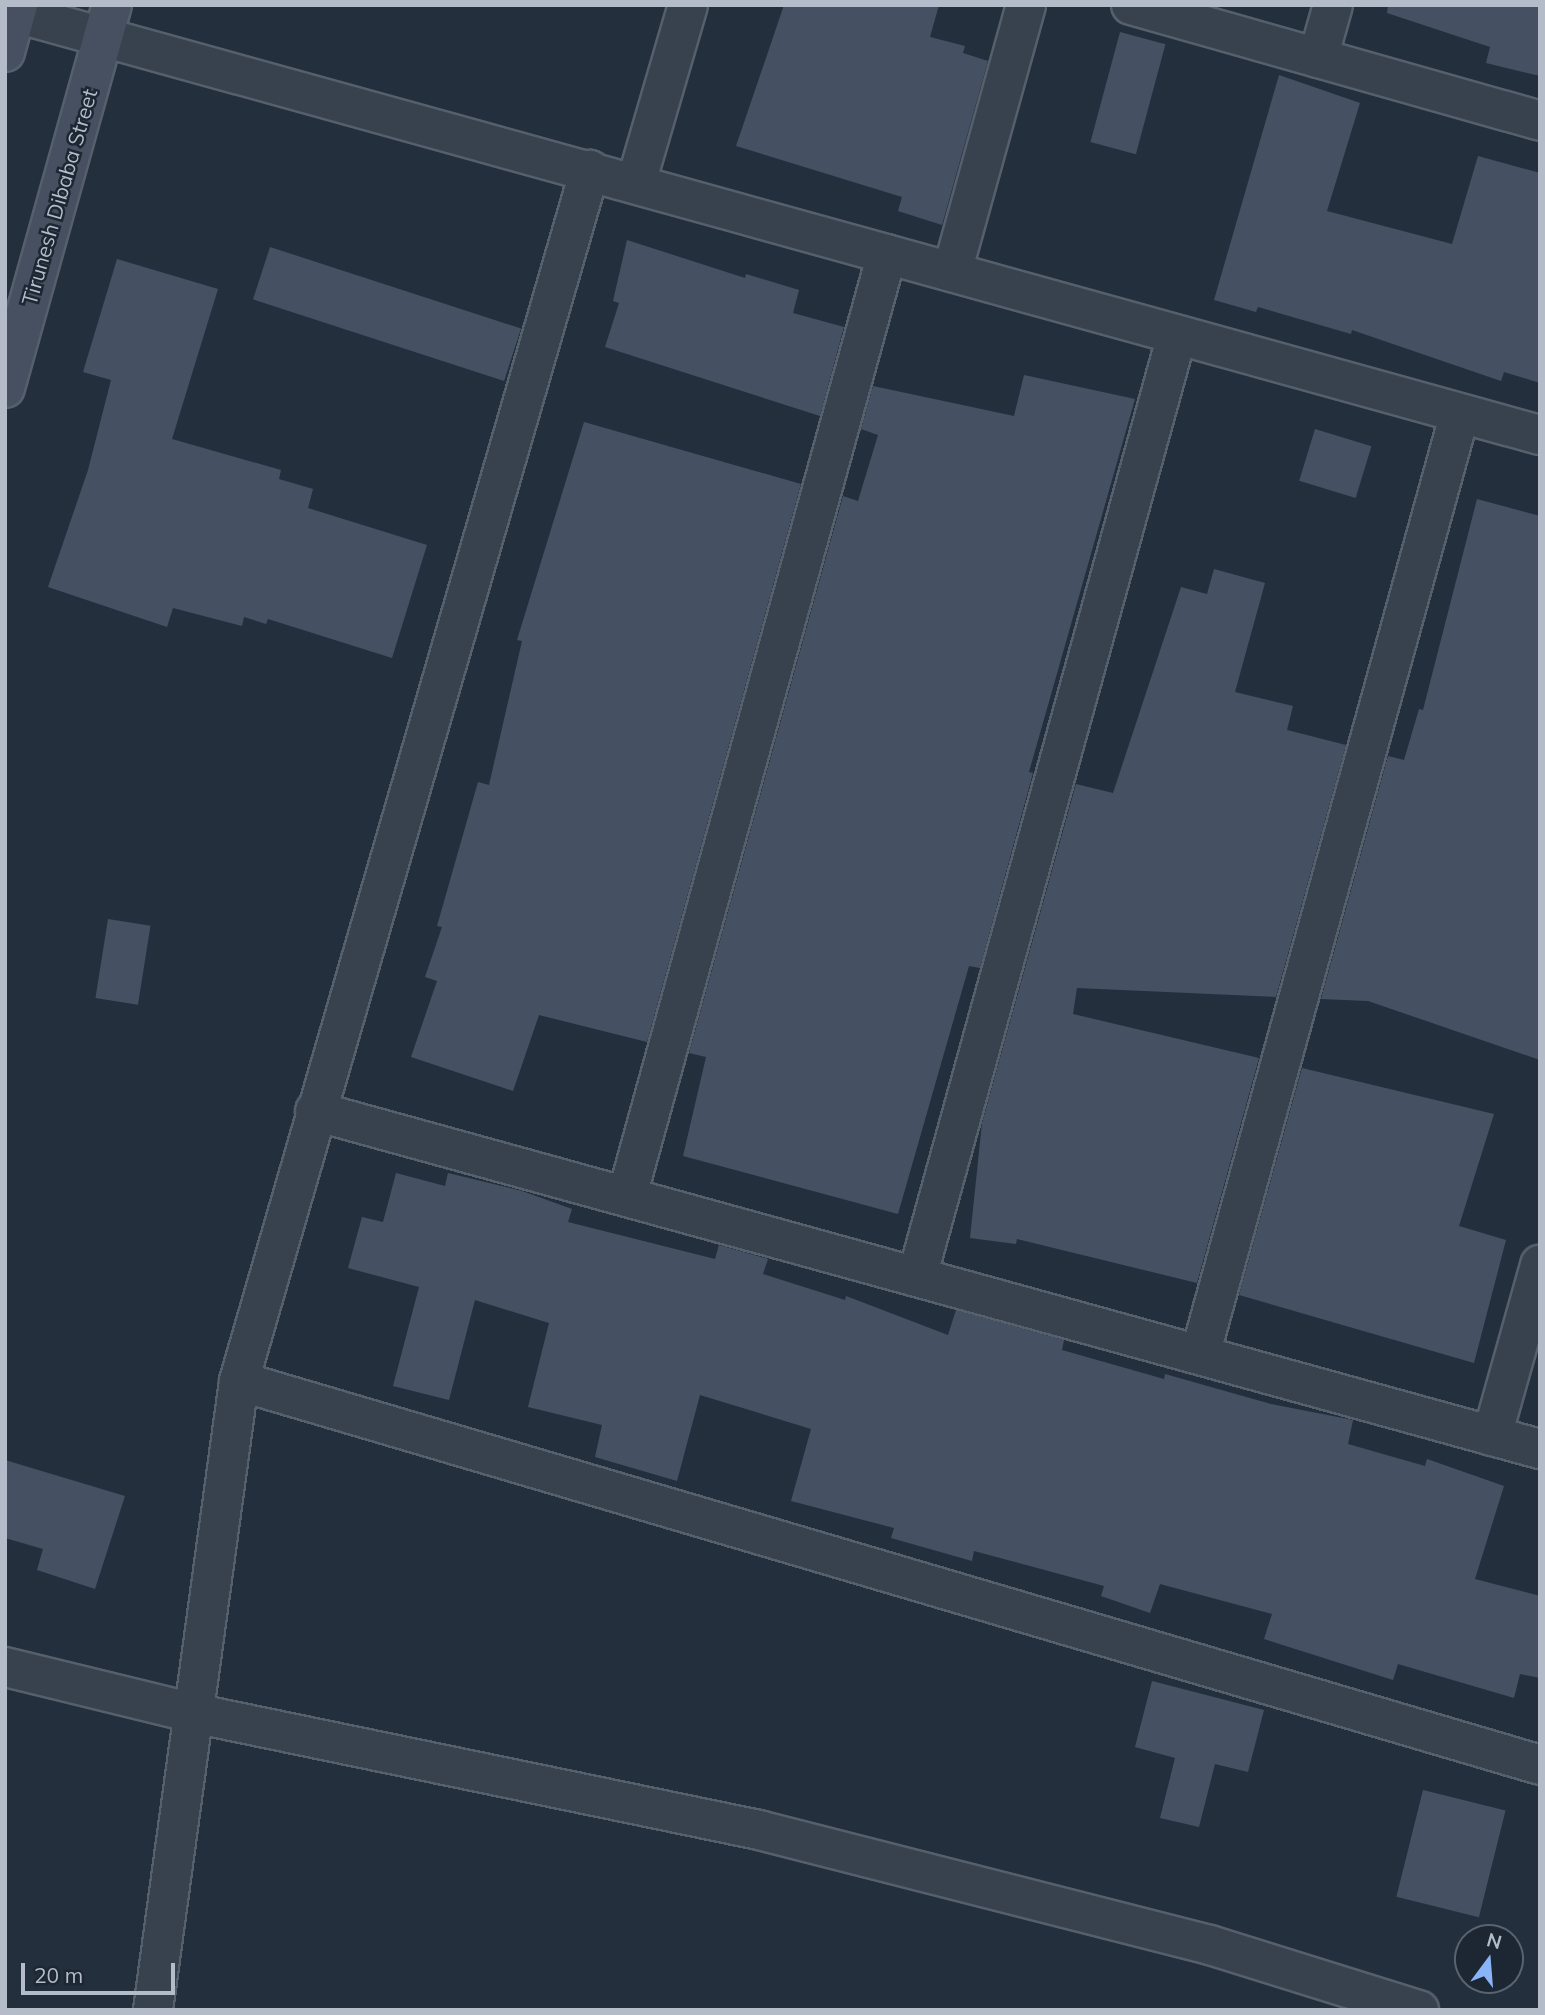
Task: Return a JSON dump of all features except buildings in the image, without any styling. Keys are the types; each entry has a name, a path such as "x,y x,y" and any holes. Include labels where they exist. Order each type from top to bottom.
{"street":[{"path":"636,183 688,5"},
{"path":"952,272 1026,5"},
{"path":"1131,5 1540,121"},
{"path":"1318,58 1333,5"},
{"path":"5,52 17,9 107,22 590,170 1540,435"},
{"name":"Tirunesh Dibaba Street","path":"5,388 107,22"},
{"path":"153,2010 239,1381 315,1111 590,170"},
{"path":"627,1196 887,254"},
{"path":"917,1277 1177,335"},
{"path":"1200,1356 1460,413"},
{"path":"315,1111 1540,1449"},
{"path":"1492,1436 1540,1265"},
{"path":"239,1381 1540,1765"},
{"path":"5,1667 193,1713 759,1830 1210,1945 1419,2010"}]}
